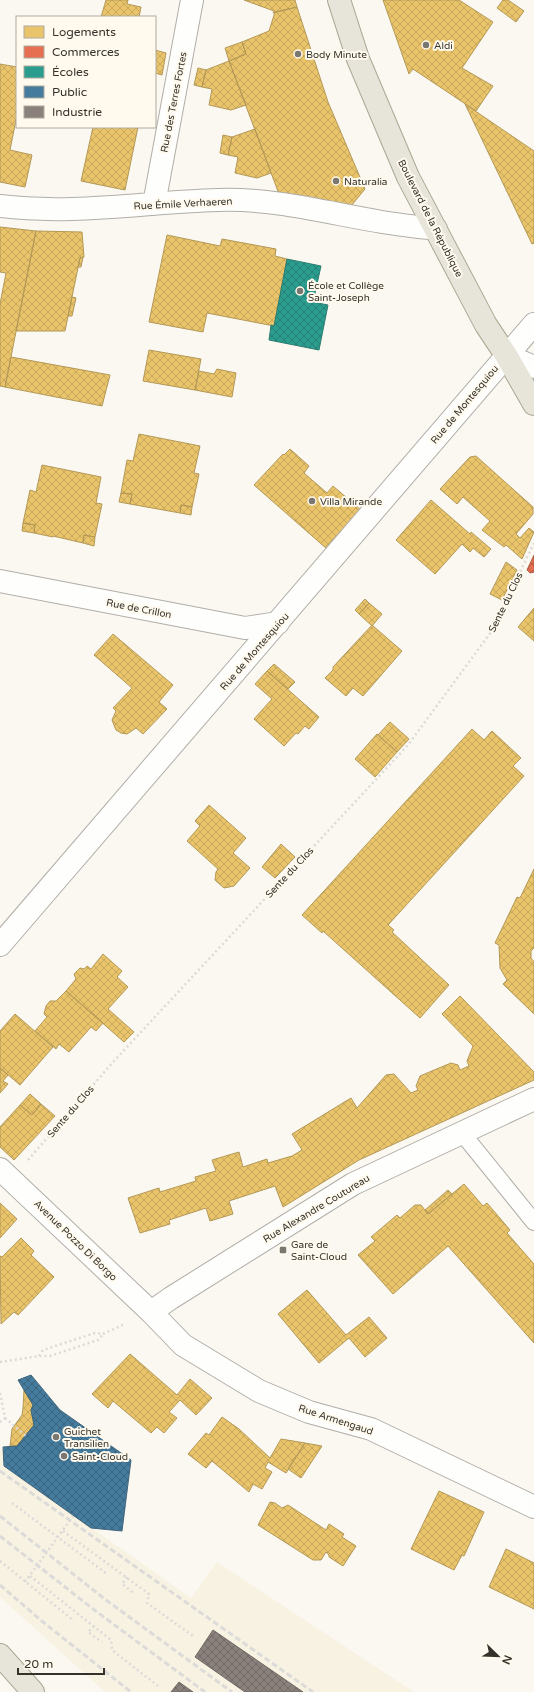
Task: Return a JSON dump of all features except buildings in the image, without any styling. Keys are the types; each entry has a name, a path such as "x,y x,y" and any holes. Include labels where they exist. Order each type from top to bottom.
{"main road":[{"name":"Boulevard de la République","path":"339,0 358,59 408,178 486,325 506,355 534,404"},
{"path":"0,1655 33,1692"}],"street":[{"name":"Rue des Terres Fortes","path":"154,204 192,0"},
{"name":"Rue Émile Verhaeren","path":"0,206 85,209 218,200 250,201 316,209 382,222 436,229"},
{"name":"Rue de Montesquiou","path":"0,945 534,324"},
{"path":"506,355 534,367"},
{"name":"Rue de Crillon","path":"0,581 245,628 278,623"},
{"name":"Rue Alexandre Coutureau","path":"151,1312 177,1293 353,1184 534,1099"},
{"name":"Avenue Pozzo Di Borgo","path":"6,1174 151,1312"},
{"name":"Rue Armengaud","path":"151,1312 183,1346 259,1391 309,1412 371,1429 534,1507"}],"lane":[{"path":"462,1133 534,1222"}],"path":[{"name":"Sente du Clos","path":"6,1174 408,745 491,632 534,544"},
{"path":"38,1356 43,1350 95,1332"},
{"path":"0,1362 38,1356 50,1356 98,1340 103,1334"},
{"path":"0,1393 5,1418 26,1436"},
{"path":"0,1422 5,1418"},
{"path":"12,1503 107,1574"},
{"path":"25,1582 73,1516"},
{"path":"62,1531 149,1594 147,1603 193,1636"},
{"path":"0,1561 74,1621"},
{"path":"30,1576 112,1640 112,1650 158,1686"},
{"path":"126,1577 122,1584 136,1594"},
{"path":"94,1626 88,1632 102,1642"}],"shaded area":[{"path":"0,1449 3,1451 4,1466 191,1598 217,1562 414,1692 105,1692 0,1597"}],"railway":[{"path":"0,1471 313,1692"},
{"path":"0,1516 106,1600 232,1692"},
{"path":"0,1536 97,1612 205,1692"},
{"path":"0,1585 43,1622 131,1692"}],"place":[{"name":"Aldi","path":"426,45"},
{"name":"Body Minute","path":"298,54"},
{"name":"Naturalia","path":"336,181"},
{"name":"École et Collège Saint-Joseph","path":"300,291"},
{"name":"Villa Mirande","path":"312,501"},
{"name":"Gare de Saint-Cloud","path":"283,1250"},
{"name":"Guichet Transilien","path":"56,1437"},
{"name":"Saint-Cloud","path":"64,1456"}]}
